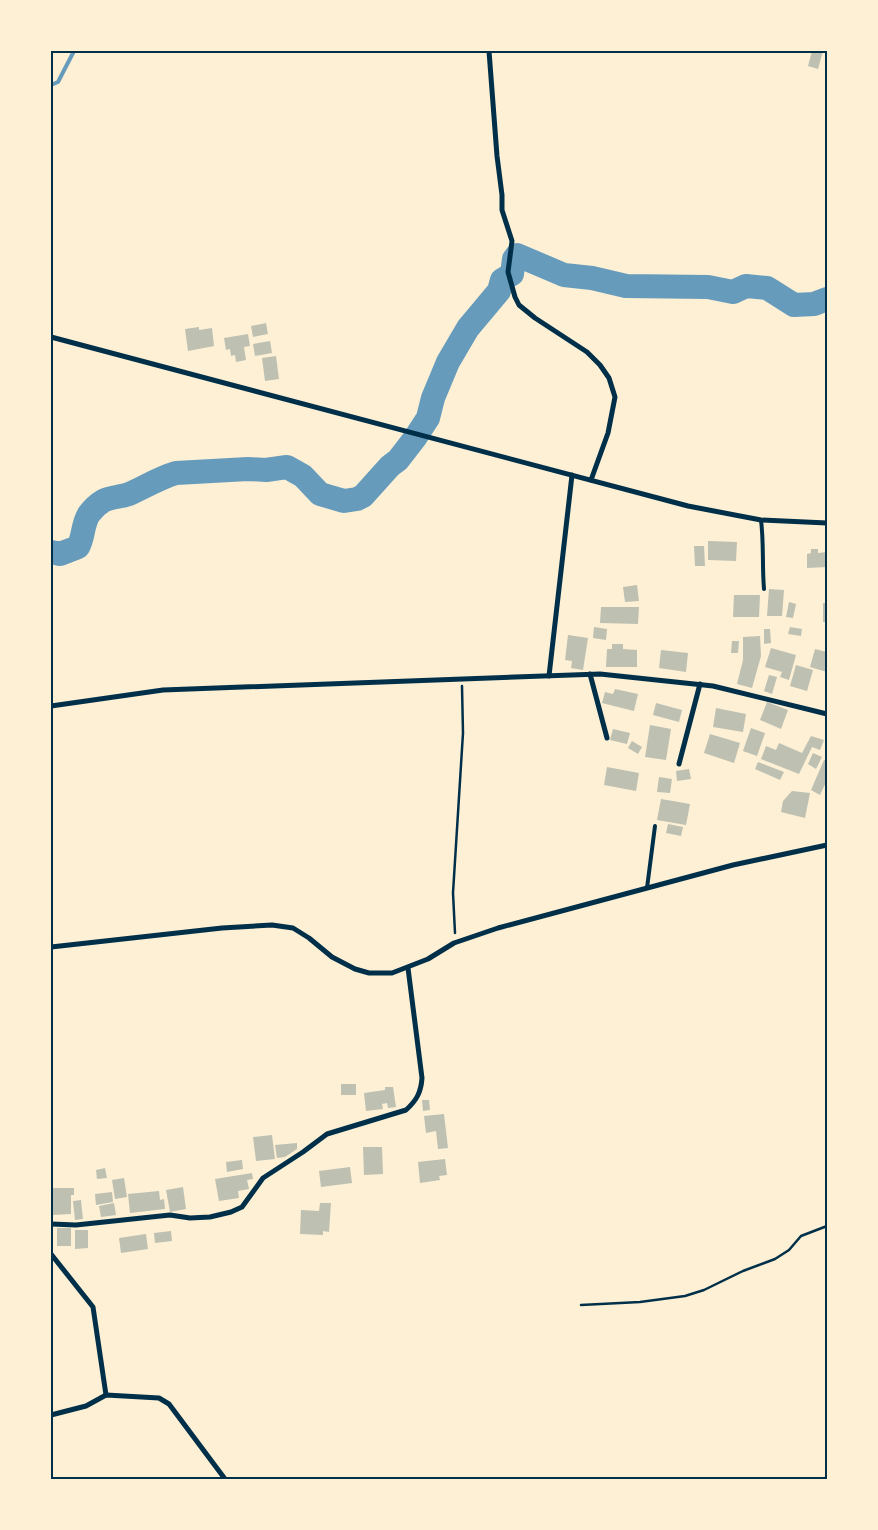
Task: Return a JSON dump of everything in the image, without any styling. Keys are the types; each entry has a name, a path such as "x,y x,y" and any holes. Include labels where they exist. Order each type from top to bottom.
{"street":[{"path":"489,51 502,210 512,241 508,272 519,305 535,318 587,352 600,365 609,378 615,396 608,433 591,480"},
{"path":"51,337 688,506 761,520 827,523"},
{"path":"549,676 572,475"},
{"path":"590,674 607,738"},
{"path":"51,706 163,690 617,674 727,688 827,714"},
{"path":"679,764 700,684"},
{"path":"51,947 222,928 272,925 293,928 309,938 332,957 355,969 369,973 392,973 428,959 456,942 498,928 733,865 827,845"},
{"path":"51,1224 76,1225 170,1215 190,1218 210,1217 231,1212 242,1207 262,1178 328,1134 406,1110 416,1101 421,1090 422,1078 408,968"},
{"path":"51,1254 93,1307 106,1395"},
{"path":"51,1415 86,1406 106,1395 159,1398 169,1404 225,1479"}],"lane":[{"path":"761,520 764,589"},
{"path":"647,888 655,826"}],"path":[{"path":"456,942 453,893 463,733 461,679"},
{"path":"581,1305 640,1302 685,1296 783,1255 801,1236 827,1226"}],"building":[{"path":"812,51 823,51 818,69 808,66"},
{"path":"266,323 268,334 253,337 251,326"},
{"path":"199,327 199,330 212,328 214,346 188,351 185,329"},
{"path":"248,334 250,346 244,347 246,360 236,362 235,355 231,356 230,349 226,350 224,338"},
{"path":"270,341 272,353 255,356 253,344"},
{"path":"276,356 279,379 265,381 262,358"},
{"path":"708,541 737,542 736,561 708,560"},
{"path":"694,546 704,546 705,566 695,566"},
{"path":"811,549 818,549 818,553 827,552 827,567 807,568 807,554 811,553"},
{"path":"637,585 639,601 625,602 623,587"},
{"path":"769,589 784,590 782,616 767,616"},
{"path":"734,595 760,595 759,617 733,617"},
{"path":"789,602 796,604 793,618 786,617"},
{"path":"823,603 827,603 827,622 823,622"},
{"path":"601,607 639,607 638,624 600,623"},
{"path":"594,627 607,629 606,640 593,638"},
{"path":"790,627 802,629 801,636 788,634"},
{"path":"764,629 770,629 771,643 764,644"},
{"path":"568,635 588,638 583,670 571,668 572,661 565,660"},
{"path":"760,636 761,656 752,688 737,684 743,660 743,637"},
{"path":"732,641 739,641 738,653 731,653"},
{"path":"612,644 623,644 623,649 637,650 637,667 606,667 607,649 612,649"},
{"path":"771,648 796,655 789,680 780,677 782,672 765,667"},
{"path":"815,649 827,652 827,672 810,667"},
{"path":"661,650 688,653 686,672 659,668"},
{"path":"796,665 813,670 807,691 790,686"},
{"path":"769,675 777,677 772,694 764,691"},
{"path":"615,689 638,694 634,711 602,703 605,692 613,694"},
{"path":"767,702 788,710 781,729 760,720"},
{"path":"656,703 682,710 679,722 653,715"},
{"path":"716,708 746,714 743,732 713,727"},
{"path":"650,725 671,729 666,760 645,757"},
{"path":"751,728 765,733 757,756 743,751"},
{"path":"613,729 630,733 627,744 610,740"},
{"path":"710,734 740,743 734,763 704,753"},
{"path":"811,736 824,740 820,750 812,747 799,774 761,759 766,746 776,750 779,743 802,753"},
{"path":"632,741 642,747 638,754 628,748"},
{"path":"813,753 822,757 816,769 808,764"},
{"path":"824,760 827,761 827,780 820,795 811,790"},
{"path":"758,762 784,772 780,780 755,769"},
{"path":"607,767 639,773 636,791 604,785"},
{"path":"689,769 691,779 677,781 676,771"},
{"path":"659,777 672,779 670,793 657,792"},
{"path":"792,791 810,793 805,818 781,812 783,801"},
{"path":"661,799 690,804 686,825 657,820"},
{"path":"668,824 683,827 681,836 666,833"},
{"path":"341,1084 356,1084 356,1095 341,1095"},
{"path":"385,1087 393,1087 396,1107 388,1108 387,1103 382,1104 383,1109 366,1111 364,1093 385,1090"},
{"path":"422,1100 429,1100 430,1110 423,1111"},
{"path":"444,1114 448,1148 438,1149 436,1131 426,1133 424,1116"},
{"path":"272,1135 275,1159 256,1161 253,1137"},
{"path":"297,1143 297,1149 285,1157 277,1158 275,1145"},
{"path":"363,1147 382,1147 383,1174 364,1175"},
{"path":"445,1159 447,1175 439,1176 440,1180 420,1183 418,1162"},
{"path":"242,1160 243,1169 227,1172 226,1162"},
{"path":"350,1167 352,1183 321,1187 319,1171"},
{"path":"105,1168 107,1178 97,1179 96,1170"},
{"path":"252,1173 253,1179 247,1180 249,1189 238,1191 239,1198 219,1201 215,1179"},
{"path":"124,1178 127,1197 115,1199 112,1180"},
{"path":"183,1187 186,1209 170,1212 166,1190"},
{"path":"51,1188 74,1188 74,1195 71,1195 71,1214 51,1215"},
{"path":"159,1191 160,1200 164,1199 165,1209 130,1213 128,1194"},
{"path":"112,1192 113,1202 96,1205 95,1194"},
{"path":"81,1200 83,1219 75,1220 73,1201"},
{"path":"114,1203 116,1215 101,1217 99,1206"},
{"path":"320,1203 331,1203 329,1232 323,1231 323,1235 300,1234 301,1210 319,1211"},
{"path":"57,1228 71,1228 71,1246 57,1246"},
{"path":"75,1230 88,1230 88,1248 75,1249"},
{"path":"171,1231 172,1241 155,1243 154,1233"},
{"path":"146,1234 148,1249 121,1253 119,1238"}],"waterway":[{"path":"51,85 58,82 74,51"},
{"path":"51,552 60,554 78,547 89,514 103,501 129,494 176,473 248,469 266,470 287,467 303,476 320,494 344,501 363,496 390,466 398,460 428,418 433,398 448,362 468,328 499,291 502,280 512,274 514,259 517,255 564,275 592,278 626,286 708,287 733,292 746,286 767,288 794,305 814,304 827,299"}]}
